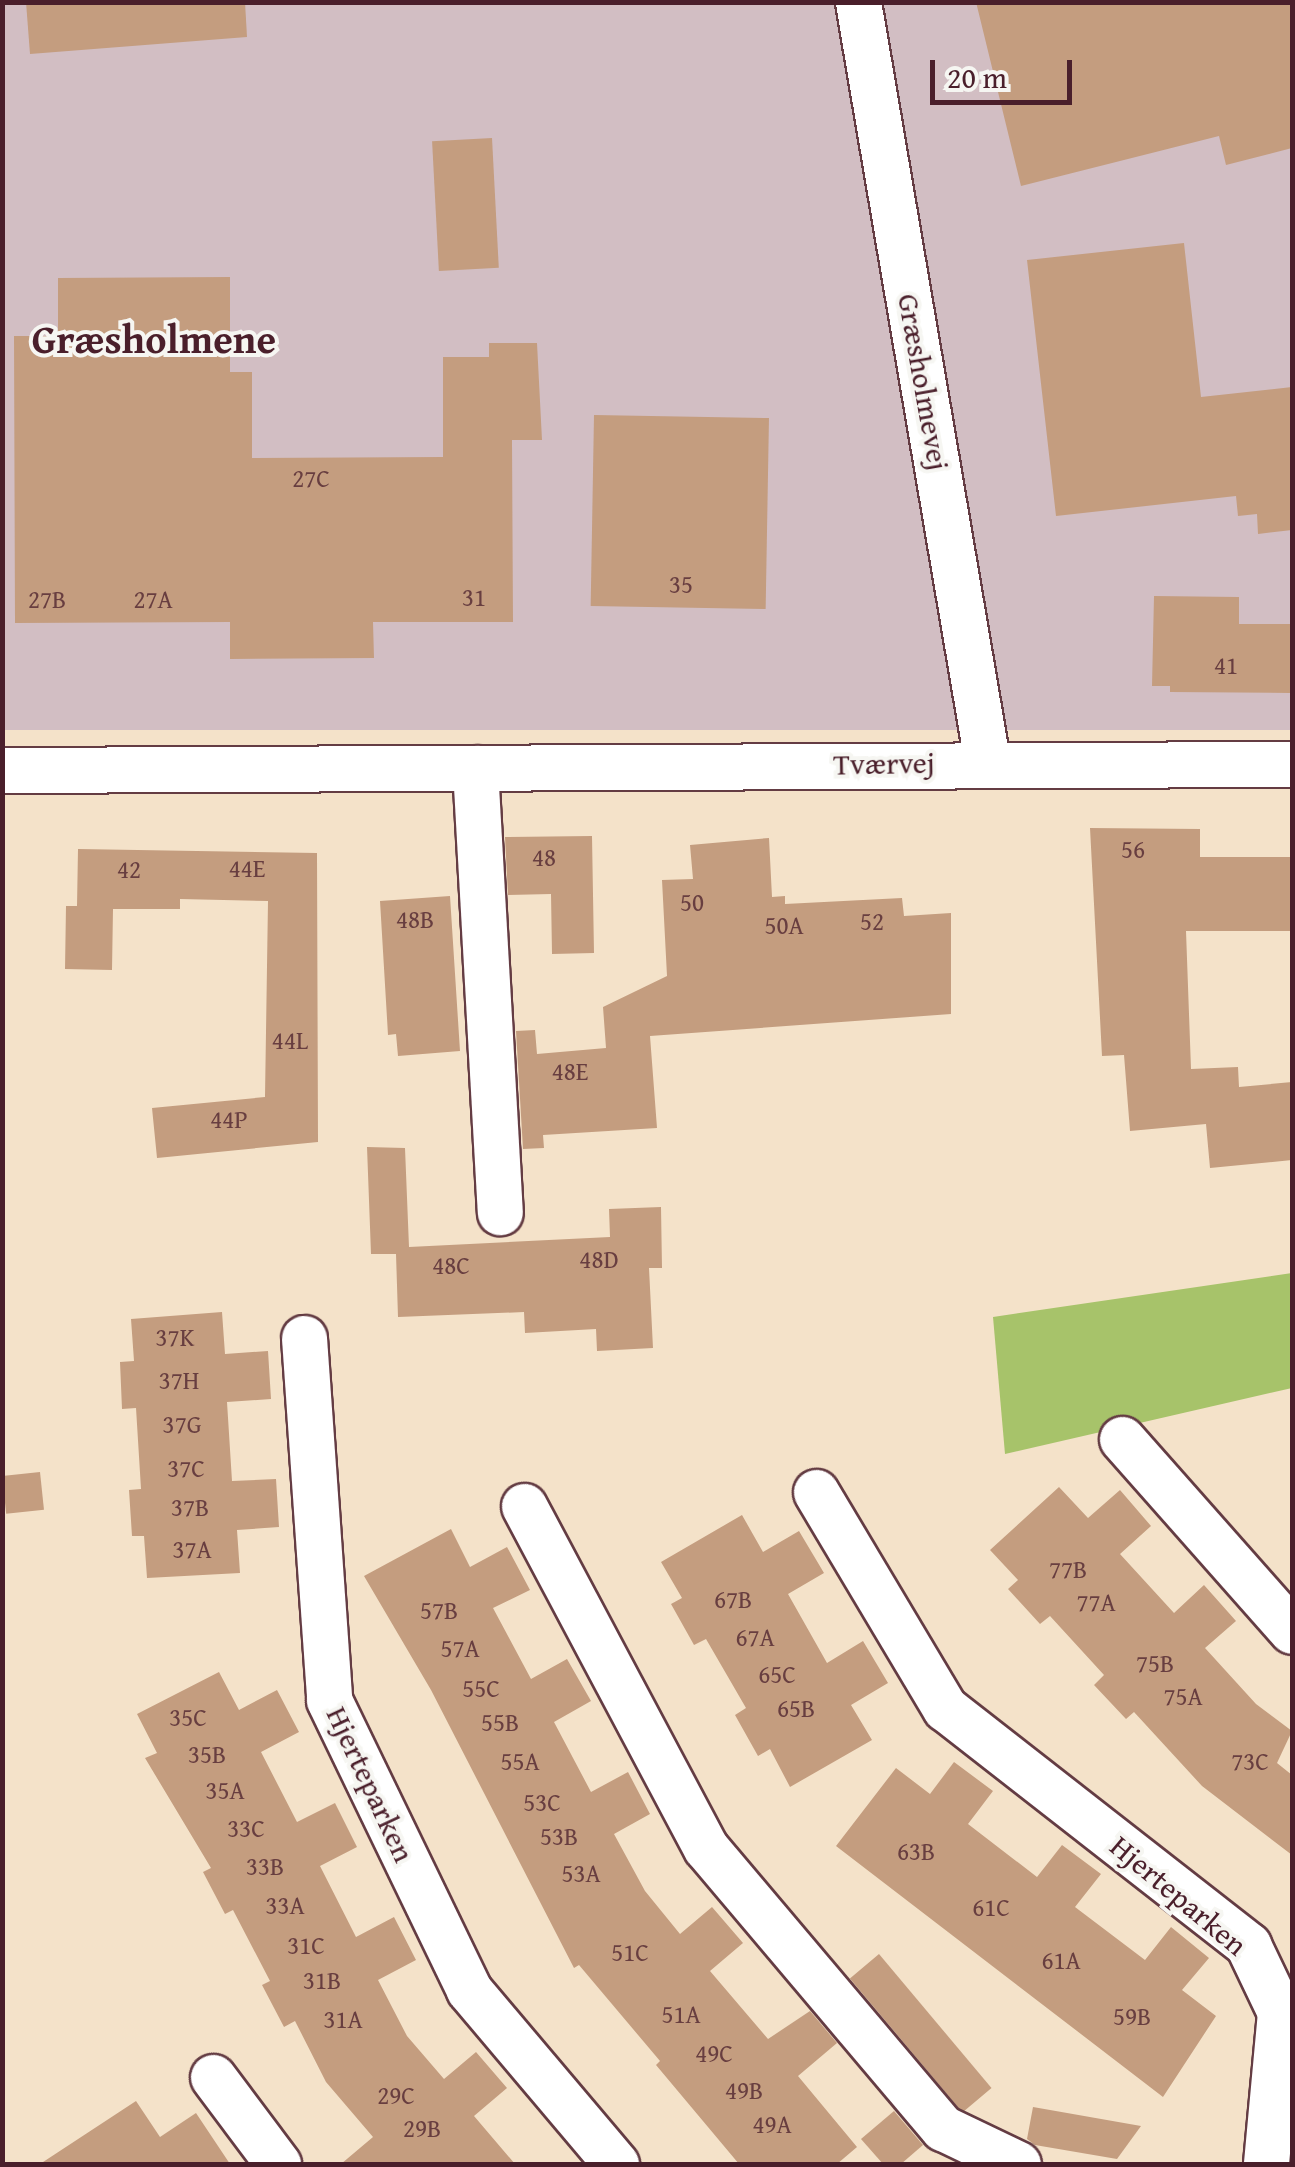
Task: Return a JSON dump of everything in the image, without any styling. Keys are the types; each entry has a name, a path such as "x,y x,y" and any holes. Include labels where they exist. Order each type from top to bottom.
{"street":[{"name":"Græsholmevej","path":"858,2 986,761"},
{"name":"Tværvej","path":"2,770 986,761 1292,764"},
{"path":"475,768 500,1212"},
{"name":"Hjerteparken","path":"304,1338 329,1700 469,1990 616,2164"},
{"path":"1122,1439 1292,1631"},
{"name":"Hjerteparken","path":"816,1492 945,1708 1248,1945 1280,2012 1266,2164"},
{"path":"524,1506 706,1848 943,2128 1018,2164"},
{"path":"213,2077 278,2164"}],"shaded area":[{"path":"2,3 1292,3 1292,730 2,730"}],"green space":[{"path":"1292,1273 1292,1388 1005,1454 993,1317"}],"building":[{"path":"26,2 245,2 247,37 30,54"},
{"path":"976,2 1292,2 1292,148 1226,165 1219,136 1021,186"},
{"path":"492,138 499,268 439,271 432,141"},
{"path":"1184,243 1201,397 1292,387 1292,530 1258,534 1257,514 1238,516 1236,496 1056,516 1027,260"},
{"path":"230,277 230,372 252,372 252,458 443,457 443,357 489,357 489,343 537,343 542,440 512,440 513,622 373,622 374,658 230,659 230,622 15,623 14,336 58,336 58,278"},
{"path":"594,415 769,418 766,609 591,606"},
{"path":"1154,596 1239,597 1239,624 1290,624 1290,693 1170,692 1170,686 1152,686"},
{"path":"1090,828 1200,829 1200,857 1292,857 1292,931 1186,931 1191,1069 1238,1067 1239,1087 1292,1082 1292,1160 1210,1168 1206,1124 1130,1131 1124,1055 1102,1056"},
{"path":"592,836 594,953 552,954 551,894 508,895 505,837"},
{"path":"769,838 772,897 785,896 785,904 902,898 904,916 951,913 951,1014 650,1036 657,1128 543,1135 544,1148 523,1149 516,1031 535,1030 537,1054 606,1048 603,1007 667,976 662,880 693,879 690,845"},
{"path":"78,849 317,853 318,1142 157,1158 152,1108 265,1097 268,901 180,899 180,909 113,909 112,970 65,969 66,906 77,906"},
{"path":"450,896 460,1051 398,1056 396,1034 388,1035 380,901"},
{"path":"367,1147 405,1148 409,1247 610,1237 609,1209 661,1207 662,1268 649,1268 653,1348 597,1351 596,1329 525,1333 524,1312 398,1317 396,1254 371,1254"},
{"path":"222,1312 225,1354 268,1351 271,1399 227,1402 232,1481 276,1479 279,1527 237,1530 240,1573 147,1578 144,1536 132,1536 129,1490 141,1489 136,1408 122,1409 120,1362 134,1361 131,1319"},
{"path":"40,1472 44,1510 6,1514 2,1476"},
{"path":"1059,1487 1088,1518 1120,1490 1151,1526 1120,1554 1174,1613 1204,1585 1236,1621 1205,1648 1256,1704 1292,1731 1277,1763 1292,1775 1292,1855 1202,1786 1134,1712 1126,1719 1094,1685 1104,1675 1050,1616 1040,1624 1008,1589 1018,1580 990,1550"},
{"path":"742,1515 763,1552 799,1531 824,1573 788,1594 827,1663 863,1641 888,1683 851,1705 872,1740 790,1787 770,1749 758,1756 735,1715 746,1708 706,1639 694,1645 671,1604 682,1598 661,1562"},
{"path":"451,1529 470,1567 507,1547 530,1590 493,1608 531,1679 567,1659 591,1701 554,1722 591,1792 628,1772 650,1814 614,1834 645,1891 680,1934 712,1907 743,1943 710,1971 768,2039 810,2011 837,2043 798,2076 857,2147 837,2164 739,2164 656,2065 660,2061 579,1965 574,1968 431,1690 364,1576"},
{"path":"219,1672 239,1710 277,1690 299,1732 261,1752 297,1822 335,1803 357,1847 320,1866 356,1937 394,1917 416,1960 378,1980 407,2036 444,2079 476,2052 507,2088 474,2116 515,2164 341,2164 373,2137 326,2082 295,2021 284,2027 262,1985 270,1981 233,1910 225,1914 203,1872 211,1868 145,1758 157,1753 137,1714"},
{"path":"954,1762 993,1791 968,1824 1037,1877 1062,1845 1101,1874 1075,1907 1145,1960 1171,1927 1209,1958 1182,1990 1216,2016 1163,2097 836,1846 896,1768 930,1794"},
{"path":"879,1954 991,2088 962,2112 850,1978"},
{"path":"136,2101 160,2137 196,2113 230,2164 40,2164"},
{"path":"1033,2107 1141,2126 1117,2159 1035,2145 1027,2139"},
{"path":"894,2111 923,2145 901,2164 883,2164 861,2139"}],"district":[{"name":"Græsholmene","path":"154,339"}]}
